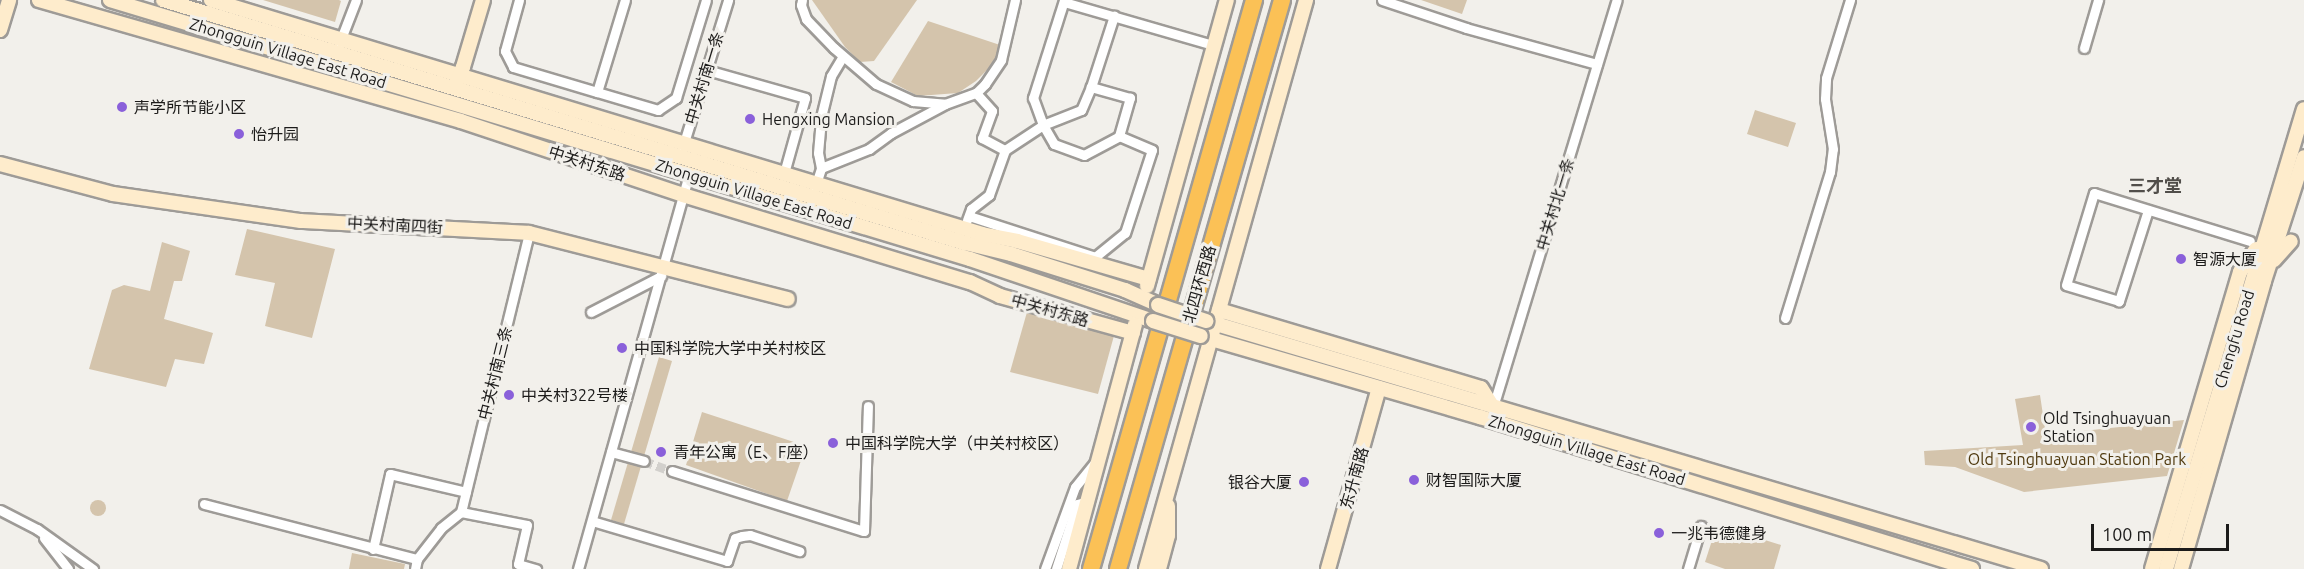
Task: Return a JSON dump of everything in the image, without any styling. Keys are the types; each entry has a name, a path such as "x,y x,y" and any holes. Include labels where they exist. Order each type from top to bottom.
{"highway":[{"name":"北四环西路","path":"1091,569 1254,0"},
{"name":"北四环西路","path":"1118,569 1282,0"}],"street":[{"path":"0,30 9,0"},
{"name":"中关村东路","path":"39,0 461,121 683,195 970,282 1000,296 1133,333"},
{"name":"Zhongguin Village East Road","path":"111,0 454,88 965,243 1011,254 1125,290 1158,305 1210,322 2041,569"},
{"name":"Zhongguin Village East Road","path":"163,0 338,46"},
{"path":"211,0 454,88 563,106 816,183 1095,257 1125,233 1152,150 1119,136"},
{"path":"338,46 356,0"},
{"path":"454,88 464,67 483,0"},
{"path":"519,0 505,51 513,66 658,110 676,98 706,0"},
{"path":"597,92 625,0"},
{"name":"中关村南一条","path":"680,157 728,0"},
{"path":"802,0 801,5 806,19 843,56 876,84 913,101 945,104"},
{"path":"820,168 869,149 891,133 945,104 976,93 1001,60 1015,0"},
{"path":"1070,569 1133,333 1227,0"},
{"name":"北四环西路","path":"1146,569 1210,322 1219,310 1306,0"},
{"path":"1382,0 1466,28 1598,64"},
{"name":"中关村北一条","path":"1493,407 1617,0"},
{"path":"1785,318 1830,172 1833,148 1825,99 1826,78 1850,0"},
{"path":"2084,48 2098,0"},
{"path":"1091,87 1130,98 1119,136 1084,155 1054,144 1033,98 1064,1 1213,45"},
{"path":"966,222 971,209 989,195 1005,150 1043,124 1081,110 1091,87 1114,16"},
{"path":"812,197 820,168 818,153 821,117 831,76 843,56"},
{"path":"706,70 805,98 784,173"},
{"name":"Zhongguin Village East Road","path":"454,88 689,174 970,259 1206,338 1379,388 1972,569"},
{"path":"976,93 992,111 982,138 1005,150"},
{"path":"563,106 578,126"},
{"name":"Chengfu Road","path":"2166,569 2304,109"},
{"name":"Chengfu Road","path":"2181,569 2269,266 2304,157"},
{"name":"中关村南四街","path":"0,164 113,194 301,221 529,233 662,272 788,299"},
{"path":"578,569 689,174"},
{"path":"2148,210 2119,301 2066,285 2094,193 2250,242"},
{"path":"966,222 1149,279"},
{"name":"中关村南三条","path":"461,512 529,233"},
{"path":"2152,569 2240,272 2264,237"},
{"path":"2269,266 2291,240"},
{"path":"591,312 662,272"},
{"name":"Zhongguin Village East Road","path":"1219,310 1481,388 1493,407"},
{"name":"东升南路","path":"1328,569 1379,388"},
{"path":"672,471 864,531 868,406"},
{"path":"611,452 644,461"},
{"path":"1045,569 1075,487 1100,457"},
{"path":"373,549 390,474 466,492"},
{"path":"1159,569 1168,535 1169,485"},
{"path":"1056,569 1077,504 1088,501"},
{"path":"204,504 417,559"},
{"path":"0,510 37,529 93,569"},
{"path":"415,569 417,559 441,528 461,512 527,525 518,567 536,569"},
{"path":"592,521 727,561 735,538 742,536 750,535 799,551"},
{"path":"1688,569 1701,526"},
{"path":"37,529 69,569"}],"green space":[{"path":"263,0 339,0 341,1 335,22"},
{"path":"812,0 917,0 874,61 860,62 845,47"},
{"path":"1421,0 1467,0 1462,14"},
{"path":"928,21 1006,47 1006,51 976,81 958,93 918,96 891,82"},
{"path":"1755,110 1796,123 1788,147 1747,134"},
{"path":"247,229 335,249 312,338 265,326 275,283 235,275"},
{"path":"162,242 190,251 182,281 174,281 164,319 213,333 204,364 175,359 166,387 89,369 112,290 124,285 150,291"},
{"path":"1029,305 1115,332 1098,394 1010,372"},
{"path":"659,357 672,361 624,524 611,520"},
{"name":"Old Tsinghuayuan Station Park","path":"2040,395 2046,435 2184,420 2167,476 2024,492 1955,467 1925,465 1924,451 2023,445 2015,399"},
{"path":"702,412 806,446 787,501 686,465"},
{"path":"98,500 106,508 98,516 90,508"},
{"path":"1717,525 1781,545 1774,569 1725,569 1705,562"},
{"path":"352,553 405,564 404,569 349,569"}],"tunnel":[{"path":"644,461 672,471"}],"place":[{"name":"声学所节能小区","path":"122,107"},
{"name":"Hengxing Mansion","path":"750,119"},
{"name":"怡升园","path":"239,134"},
{"name":"智源大厦","path":"2181,259"},
{"name":"中国科学院大学中关村校区","path":"622,348"},
{"name":"中关村322号楼","path":"509,395"},
{"name":"Old Tsinghuayuan Station","path":"2031,427"},
{"name":"中国科学院大学（中关村校区）","path":"833,443"},
{"name":"青年公寓（E、F座）","path":"661,452"},
{"name":"财智国际大厦","path":"1414,480"},
{"name":"银谷大厦","path":"1304,482"},
{"name":"一兆韦德健身","path":"1659,533"}],"district":[{"name":"三才堂","path":"2155,185"}]}
